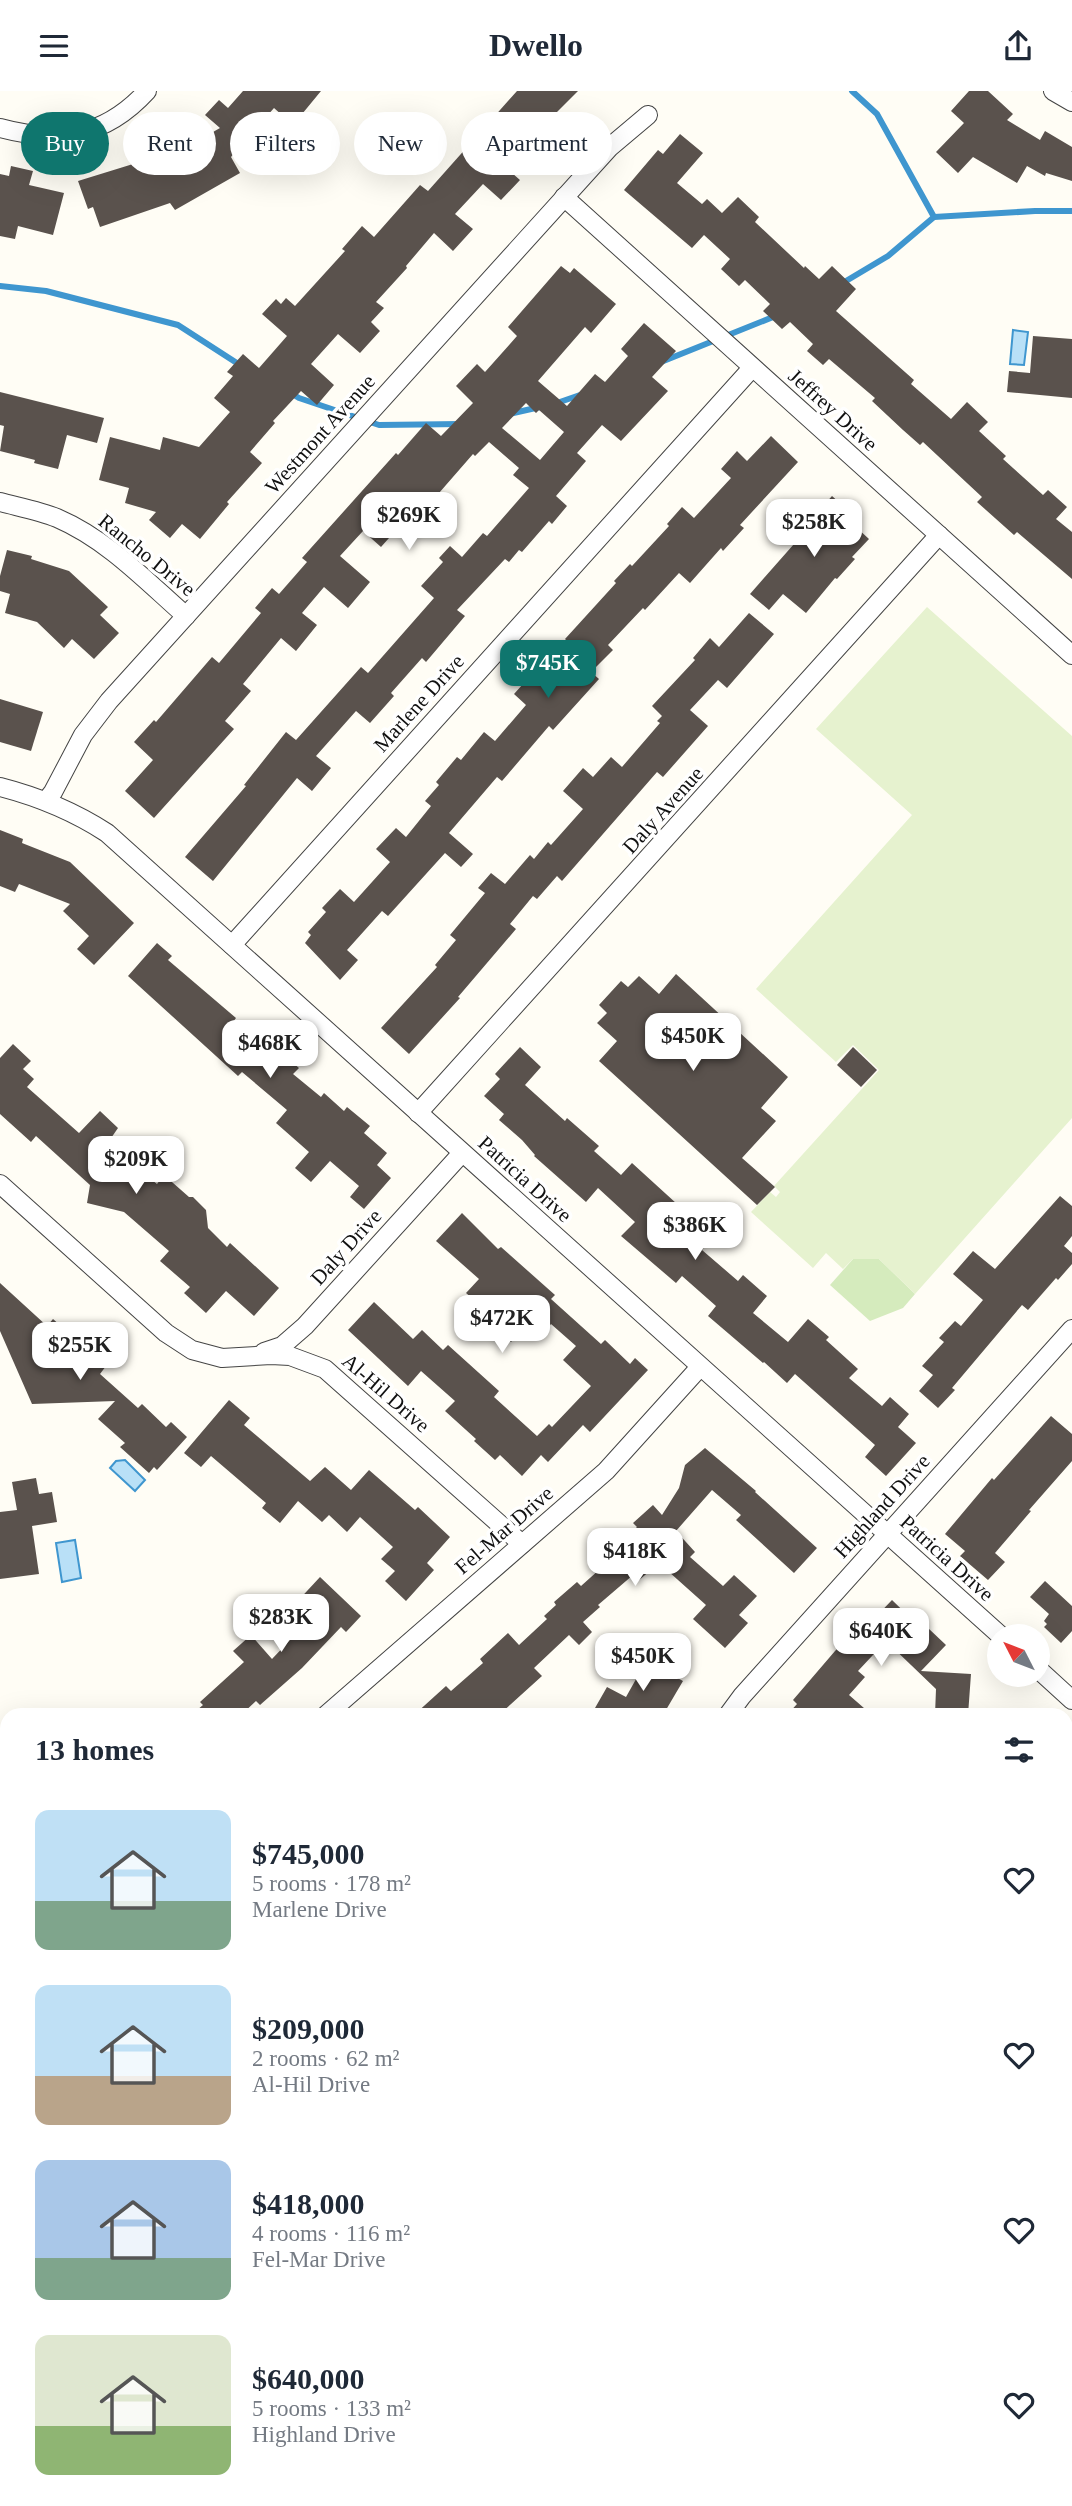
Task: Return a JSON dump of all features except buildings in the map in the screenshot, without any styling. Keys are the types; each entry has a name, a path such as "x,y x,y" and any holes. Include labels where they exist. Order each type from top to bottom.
{"street":[{"path":"0,128 45,137 72,135 98,127 121,115 147,91"},
{"path":"1053,91 1072,102"},
{"name":"Westmont Avenue","path":"46,800 53,792 83,735 109,701 564,197 610,147 648,115"},
{"name":"Jeffrey Drive","path":"564,197 1072,655"},
{"name":"Marlene Drive","path":"232,945 752,368"},
{"name":"Rancho Drive","path":"0,502 55,517 89,534 104,544 186,617"},
{"name":"Daly Avenue","path":"418,1113 939,535"},
{"name":"Patricia Drive","path":"0,787 46,800 88,821 107,834 987,1624"},
{"name":"Daly Drive","path":"253,1357 282,1346 305,1326 462,1153"},
{"name":"Al-Hil Drive","path":"0,1184 166,1333 192,1350 222,1358 290,1356 325,1369 522,1544"},
{"name":"Highland Drive","path":"733,1708 1072,1329"},
{"name":"Fel-Mar Drive","path":"334,1708 606,1471 700,1367"},
{"path":"1050,1680 1072,1700"}],"green space":[{"path":"927,607 1072,736 1072,1118 915,1294 879,1259 853,1259 843,1269 826,1253 813,1268 751,1212 770,1192 776,1197 780,1192 774,1186 879,1070 853,1045 836,1062 756,989 912,815 816,729"},
{"path":"853,1259 879,1259 915,1294 903,1308 870,1321 830,1285"}],"water":[{"path":"1013,330 1028,332 1024,365 1010,364"},
{"path":"125,1460 145,1480 135,1491 110,1468 116,1461"},
{"path":"75,1540 81,1578 62,1582 56,1543"}],"waterway":[{"path":"852,91 877,114 934,217"},
{"path":"841,284 888,256 934,217 1072,211"},
{"path":"0,286 46,291 178,325 243,367"},
{"path":"661,362 778,315"},
{"path":"289,392 299,398 379,425 461,424"},
{"path":"557,403 580,395"},
{"path":"509,414 540,407"}]}
